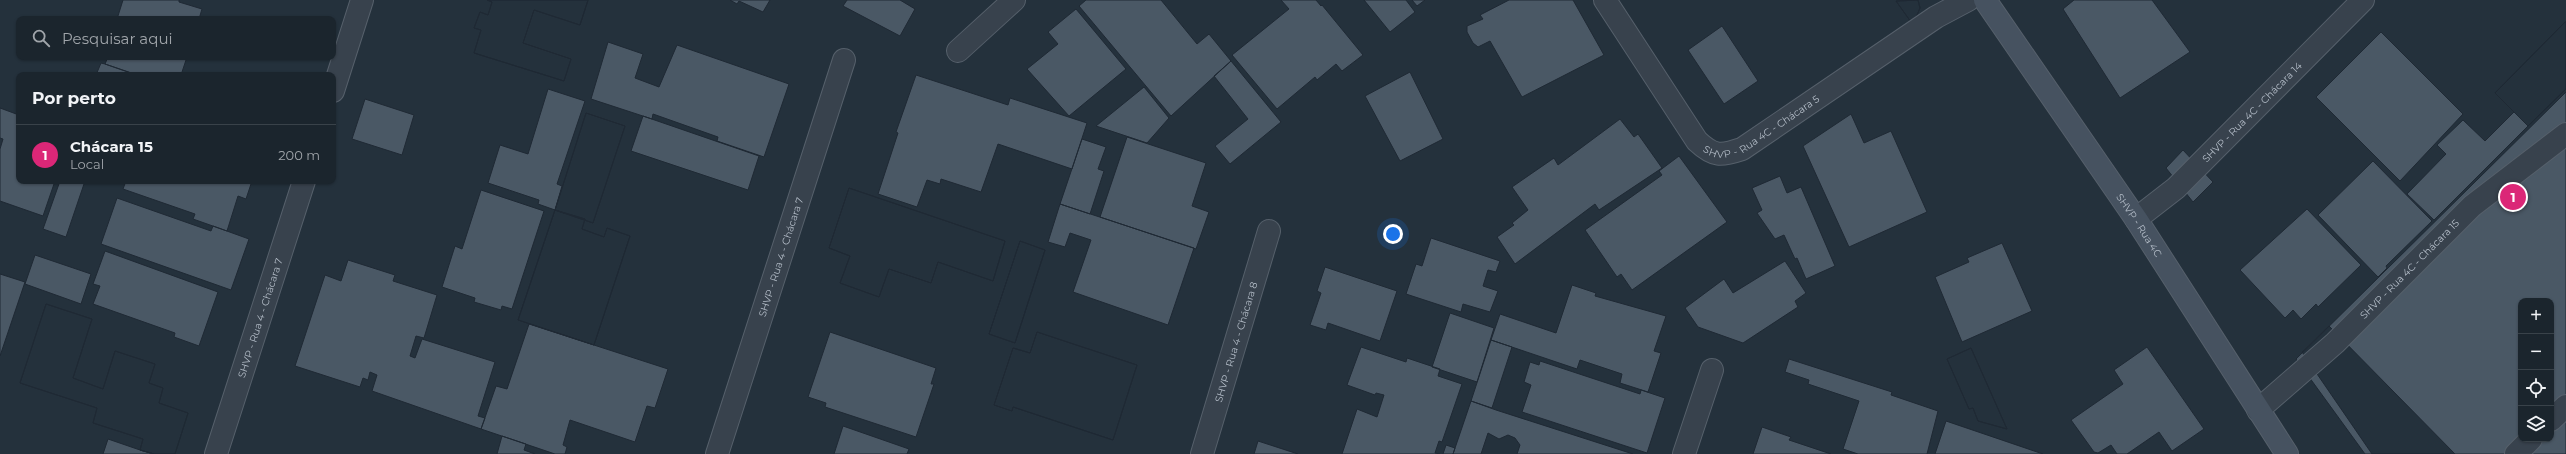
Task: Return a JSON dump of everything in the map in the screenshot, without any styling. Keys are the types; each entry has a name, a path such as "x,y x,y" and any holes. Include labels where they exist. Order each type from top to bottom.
{"street":[{"path":"336,82 362,0"},
{"path":"958,51 1014,0"},
{"name":"SHVP - Rua 4C - Chácara 5","path":"1605,0 1698,141 1707,150 1723,155 1742,149 1936,17 1968,0"},
{"name":"SHVP - Rua 4C","path":"1985,0 2136,219 2287,454"},
{"name":"SHVP - Rua 4C - Chácara 14","path":"2136,219 2176,188 2363,0"},
{"name":"SHVP - Rua 4 - Chácara 7","path":"717,454 844,60"},
{"name":"SHVP - Rua 4C - Chácara 15","path":"2258,410 2335,343 2472,206 2566,134"},
{"name":"SHVP - Rua 4 - Chácara 7","path":"216,454 303,184"},
{"name":"SHVP - Rua 4 - Chácara 8","path":"1202,454 1269,231"},
{"path":"1684,454 1712,370"},
{"path":"2554,417 2566,406"},
{"path":"2516,454 2528,442"}],"building":[{"path":"123,0 179,0 179,2 202,9 200,16 118,16"},
{"path":"487,0 588,0 580,25 534,10 523,43 571,59 564,81 474,53 481,30 474,28 480,12 488,15 492,2"},
{"path":"487,0 588,0 580,25 534,10 523,43 571,59 564,81 474,53 481,30 474,28 480,12 488,15 492,2"},
{"path":"730,0 770,0 763,12 739,1 737,4"},
{"path":"847,0 900,0 915,9 900,36 843,6"},
{"path":"1086,0 1161,0 1197,44 1209,34 1231,61 1171,116 1079,6"},
{"path":"1281,0 1316,0 1321,6 1322,5 1363,55 1342,71 1336,64 1317,80 1315,77 1277,109 1232,55 1289,9"},
{"path":"1364,0 1406,0 1415,12 1390,32"},
{"path":"1412,0 1425,0 1417,6"},
{"path":"1509,0 1573,0 1604,55 1522,97 1490,41 1478,47 1473,43 1467,32 1467,26 1483,19 1480,15"},
{"path":"1918,0 1920,8 1917,15 1911,22 1896,1"},
{"path":"1918,0 1920,8 1917,15 1911,22 1896,1"},
{"path":"2074,0 2152,0 2190,52 2120,98 2063,9"},
{"path":"1076,9 1126,69 1069,116 1027,69 1058,44 1048,32"},
{"path":"2566,21 2566,89 2528,126 2495,93"},
{"path":"2566,21 2566,89 2528,126 2495,93"},
{"path":"1722,26 1758,81 1724,104 1688,50"},
{"path":"2381,32 2463,114 2400,181 2316,97"},
{"path":"608,42 643,54 635,78 659,87 677,45 789,84 764,157 717,141 718,137 653,114 652,119 591,99"},
{"path":"107,60 186,60 182,72 128,72 105,64"},
{"path":"1231,61 1281,122 1230,164 1215,146 1248,119 1214,76"},
{"path":"101,63 128,72 97,72"},
{"path":"1410,72 1443,139 1400,161 1365,96"},
{"path":"916,75 1008,105 1010,98 1087,123 1072,169 998,144 981,192 941,179 940,184 927,180 917,207 878,194 898,133 896,132"},
{"path":"1144,87 1169,118 1147,143 1096,126"},
{"path":"548,89 585,101 557,184 562,186 555,210 538,204 539,200 488,183 500,145 528,154"},
{"path":"2566,92 2566,454 2365,454 2296,359"},
{"path":"365,99 414,115 402,155 352,139"},
{"path":"0,108 16,114 16,184 54,184 43,216 0,201 0,149 3,139 0,138"},
{"path":"2514,112 2528,126 2434,220 2407,194 2446,154 2437,145 2463,120 2485,141"},
{"path":"586,113 625,126 593,223 555,210"},
{"path":"586,113 625,126 593,223 555,210"},
{"path":"1851,114 1864,143 1891,131 1927,212 1849,247 1803,146"},
{"path":"643,116 759,156 748,190 631,151"},
{"path":"1620,119 1634,137 1638,134 1662,168 1599,210 1595,204 1515,264 1497,237 1514,225 1512,223 1528,210 1512,187 1554,158 1558,165"},
{"path":"1127,137 1206,163 1192,206 1209,212 1196,249 1100,217"},
{"path":"1082,139 1106,147 1098,169 1104,171 1090,214 1060,204"},
{"path":"2183,150 2213,182 2193,202 2166,168"},
{"path":"1679,156 1727,222 1632,290 1621,274 1617,277 1585,230 1662,175 1659,171"},
{"path":"2373,161 2432,221 2386,266 2387,268 2378,277 2318,215"},
{"path":"1780,176 1787,193 1801,187 1835,266 1806,279 1797,258 1795,259 1784,235 1775,239 1757,213 1762,210 1752,188"},
{"path":"59,184 84,184 66,237 43,229"},
{"path":"125,184 251,184 246,199 238,196 227,231 193,219 195,214 123,189"},
{"path":"849,188 1005,241 993,281 938,262 931,283 889,269 879,297 840,283 850,256 829,248"},
{"path":"849,188 1005,241 993,281 938,262 931,283 889,269 879,297 840,283 850,256 829,248"},
{"path":"481,190 544,211 512,309 502,306 501,310 474,302 475,298 442,287 455,246 462,249"},
{"path":"117,198 211,231 213,226 249,239 231,290 101,244"},
{"path":"1060,204 1194,248 1168,325 1073,292 1091,240 1070,233 1065,247 1048,242"},
{"path":"2307,209 2361,265 2318,307 2316,304 2301,319 2293,310 2285,318 2240,270"},
{"path":"555,210 585,219 582,229 604,237 607,228 630,236 594,345 518,320"},
{"path":"555,210 585,219 582,229 604,237 607,228 630,236 594,345 518,320"},
{"path":"1431,238 1500,261 1496,272 1488,270 1483,286 1498,291 1490,312 1463,304 1461,312 1406,294 1416,264 1422,266"},
{"path":"1020,241 1045,250 1015,343 989,334"},
{"path":"1020,241 1045,250 1015,343 989,334"},
{"path":"2002,243 2032,311 1962,342 1935,277 1969,262 1967,258"},
{"path":"105,251 218,292 199,346 174,337 175,333 93,304 100,286 93,284"},
{"path":"35,255 91,274 81,304 25,284"},
{"path":"348,260 395,275 393,281 437,295 424,338 416,336 410,356 415,358 422,339 495,362 478,416 485,418 481,429 372,391 377,375 370,372 368,380 363,378 360,387 295,366 325,275 341,281"},
{"path":"1785,261 1806,293 1795,301 1798,307 1743,343 1698,327 1685,308 1724,279 1733,293"},
{"path":"1325,267 1397,291 1380,341 1328,323 1326,330 1310,325 1321,293 1317,291"},
{"path":"0,274 25,282 0,356"},
{"path":"1572,285 1596,293 1595,296 1666,316 1654,351 1661,353 1648,392 1620,383 1622,374 1580,360 1577,369 1491,340 1500,314 1556,333"},
{"path":"46,304 92,319 73,378 103,389 115,351 155,364 149,383 163,388 159,403 188,413 175,454 154,454 140,450 143,439 93,423 97,408 20,383"},
{"path":"46,304 92,319 73,378 103,389 115,351 155,364 149,383 163,388 159,403 188,413 175,454 154,454 140,450 143,439 93,423 97,408 20,383"},
{"path":"1450,313 1494,328 1477,382 1432,367"},
{"path":"529,324 668,369 655,408 647,406 635,442 570,420 563,445 567,447 565,454 555,454 481,429 496,386 507,389"},
{"path":"2329,326 2455,454 2372,454 2302,352"},
{"path":"830,332 936,368 931,384 934,384 916,437 825,407 826,403 808,397"},
{"path":"1037,332 1137,365 1113,440 1013,407 1012,411 994,405 1013,348 1030,353"},
{"path":"1037,332 1137,365 1113,440 1013,407 1012,411 994,405 1013,348 1030,353"},
{"path":"1491,340 1512,347 1492,408 1471,401"},
{"path":"1361,347 1406,362 1407,358 1440,369 1438,376 1462,384 1442,442 1439,441 1435,453 1440,454 1342,454 1357,409 1377,417 1384,395 1376,393 1375,395 1347,385"},
{"path":"2147,347 2204,429 2172,451 2159,432 2127,454 2117,454 2111,445 2098,453 2094,452 2071,420 2123,384 2114,370"},
{"path":"1971,348 2007,429 1978,421 1973,408 1969,409 1947,359"},
{"path":"1971,348 2007,429 1978,421 1973,408 1969,409 1947,359"},
{"path":"1789,359 1892,392 1891,395 1938,411 1927,454 1858,454 1843,449 1859,401 1808,384 1809,380 1785,372"},
{"path":"1540,361 1640,394 1641,390 1665,398 1647,453 1522,412 1531,385 1524,382 1530,362 1539,365"},
{"path":"1471,401 1633,454 1517,454 1520,445 1515,438 1508,435 1499,439 1488,433 1481,454 1453,454"},
{"path":"1946,421 2043,454 1935,454"},
{"path":"843,426 909,449 907,454 834,454"},
{"path":"1762,427 1791,437 1789,440 1831,454 1753,454"},
{"path":"502,436 526,444 524,450 535,454 497,454"},
{"path":"108,439 140,450 154,454 103,454"},
{"path":"1258,441 1298,454 1254,454"},
{"path":"1446,445 1455,448 1453,454 1443,454"}],"place":[{"name":"Chácara 15","path":"2513,197"}]}
